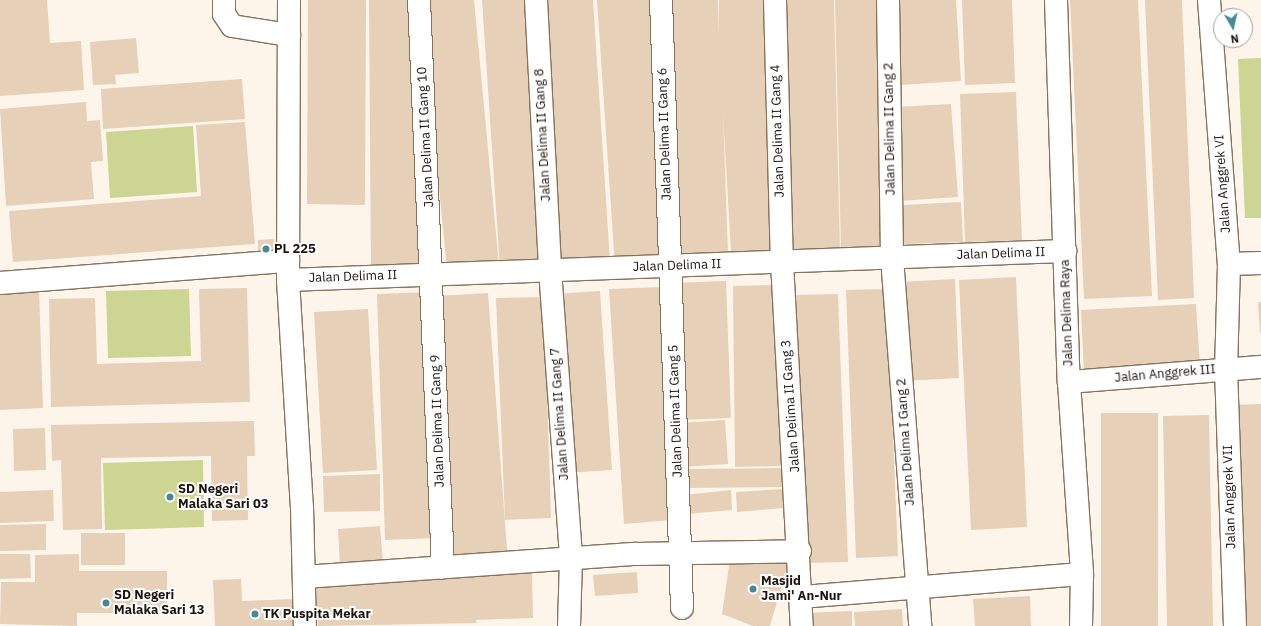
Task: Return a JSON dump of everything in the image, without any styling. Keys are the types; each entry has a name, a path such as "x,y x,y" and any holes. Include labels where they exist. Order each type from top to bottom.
{"street":[{"path":"224,0 224,14 232,26 289,35"},
{"path":"289,0 288,270 306,626"},
{"name":"Jalan Delima II Gang 10","path":"419,0 433,274"},
{"name":"Jalan Delima II Gang 8","path":"536,0 550,270"},
{"name":"Jalan Delima II Gang 6","path":"661,0 670,267"},
{"name":"Jalan Delima II Gang 4","path":"775,0 782,262"},
{"name":"Jalan Delima II Gang 2","path":"888,0 892,258"},
{"name":"Jalan Delima Raya","path":"1056,0 1069,382 1082,574 1081,626"},
{"name":"Jalan Anggrek VI","path":"1209,0 1229,264 1226,369"},
{"name":"Jalan Delima II","path":"0,283 288,270 433,274 670,267 1065,251"},
{"name":"Jalan Delima I Gang 2","path":"892,258 920,626"},
{"name":"Jalan Delima II Gang 3","path":"782,262 800,551 802,626"},
{"path":"1229,264 1261,262"},
{"name":"Jalan Delima II Gang 5","path":"670,267 682,554 682,608"},
{"name":"Jalan Delima II Gang 7","path":"550,270 571,559 569,626"},
{"name":"Jalan Delima II Gang 9","path":"433,274 443,567"},
{"name":"Jalan Anggrek III","path":"1069,382 1261,367"},
{"name":"Jalan Anggrek VII","path":"1226,369 1235,626"},
{"path":"304,576 636,554 800,551"},
{"path":"802,597 1082,574"}],"green space":[{"path":"1261,58 1261,218 1245,218 1238,59"},
{"path":"193,126 197,192 110,198 106,132"},
{"path":"189,289 191,356 108,358 106,291"},
{"path":"203,460 204,527 105,530 103,463"}],"building":[{"path":"0,0 47,0 50,43 81,41 84,90 0,96"},
{"path":"308,0 366,0 365,205 307,204"},
{"path":"369,0 417,0 423,272 371,272"},
{"path":"421,0 474,0 499,265 447,270"},
{"path":"482,0 526,0 544,266 500,269"},
{"path":"540,0 593,0 610,261 558,264"},
{"path":"597,0 650,0 668,263 615,267"},
{"path":"666,0 718,0 719,34 719,0 763,0 777,250 731,252 723,114 728,252 677,254"},
{"path":"777,0 834,0 840,251 783,252"},
{"path":"835,0 884,0 888,249 841,250"},
{"path":"895,0 956,0 961,81 901,85"},
{"path":"962,0 1012,0 1015,83 965,85"},
{"path":"1070,0 1138,0 1152,296 1084,299"},
{"path":"1145,0 1182,0 1194,298 1158,300"},
{"path":"136,38 139,73 115,75 116,84 93,85 90,42"},
{"path":"242,79 245,119 103,129 101,89"},
{"path":"1016,92 1022,240 965,242 960,94"},
{"path":"86,102 87,121 100,120 103,161 91,162 94,199 6,206 0,109"},
{"path":"951,104 958,197 900,201 895,107"},
{"path":"245,122 255,244 13,262 9,211 201,196 196,125"},
{"path":"961,202 963,242 904,244 902,205"},
{"name":"PL 225","path":"274,239 275,259 258,260 258,240"},
{"path":"1016,277 1027,527 971,530 959,280"},
{"path":"955,279 959,378 903,381 898,282"},
{"path":"726,281 731,418 677,420 672,283"},
{"path":"778,285 781,466 735,467 733,286"},
{"path":"661,287 672,520 624,524 609,289"},
{"path":"247,288 250,402 51,407 49,299 95,298 97,364 201,361 199,289"},
{"path":"39,289 43,408 0,410 0,291"},
{"path":"887,289 898,556 856,558 846,290"},
{"path":"600,291 612,470 564,473 553,294"},
{"path":"428,292 436,538 385,540 377,294"},
{"path":"488,293 508,562 452,566 437,296"},
{"path":"838,294 848,562 807,563 796,295"},
{"path":"544,297 551,518 505,520 496,298"},
{"path":"1258,302 1261,302 1261,333 1260,333"},
{"path":"1196,304 1200,367 1084,373 1081,310"},
{"path":"368,309 377,470 323,473 314,312"},
{"path":"1261,404 1261,626 1238,626 1232,405"},
{"path":"1101,413 1158,413 1158,626 1101,626"},
{"path":"1209,415 1213,626 1167,626 1163,416"},
{"path":"725,420 728,464 683,467 679,423"},
{"name":"SD Negeri Malaka Sari 03","path":"254,421 255,456 247,456 248,520 212,521 211,456 101,458 102,529 63,530 61,460 52,461 51,425"},
{"path":"45,428 46,470 14,471 13,429"},
{"path":"782,468 782,487 683,488 684,469"},
{"path":"380,474 380,511 324,512 323,476"},
{"path":"783,489 784,508 737,512 736,492"},
{"path":"53,490 54,521 0,523 0,492"},
{"path":"731,490 732,510 687,514 685,495"},
{"path":"46,524 46,550 0,551 0,525"},
{"path":"380,526 383,563 340,566 338,529"},
{"path":"81,533 125,533 125,565 81,565"},
{"path":"0,554 30,554 31,578 0,579"},
{"name":"SD Negeri Malaka Sari 13","path":"79,554 79,571 167,571 167,613 77,613 77,626 0,624 1,582 35,582 35,555"},
{"name":"Masjid Jami' An-Nur","path":"730,559 770,560 788,564 770,626 753,626 722,614"},
{"path":"532,571 533,618 476,620 477,623 318,626 315,581"},
{"path":"637,572 638,593 595,596 593,575"},
{"name":"TK Puspita Mekar","path":"241,579 242,601 295,599 295,626 215,626 213,580"},
{"path":"1030,596 1031,626 975,626 973,599"},
{"path":"902,609 903,626 855,626 854,612"},
{"path":"852,611 852,626 804,626 804,613"}],"place":[{"name":"PL 225","path":"266,249"},
{"name":"SD Negeri Malaka Sari 03","path":"170,497"},
{"name":"Masjid Jami' An-Nur","path":"753,589"},
{"name":"SD Negeri Malaka Sari 13","path":"106,603"},
{"name":"TK Puspita Mekar","path":"255,614"}]}
